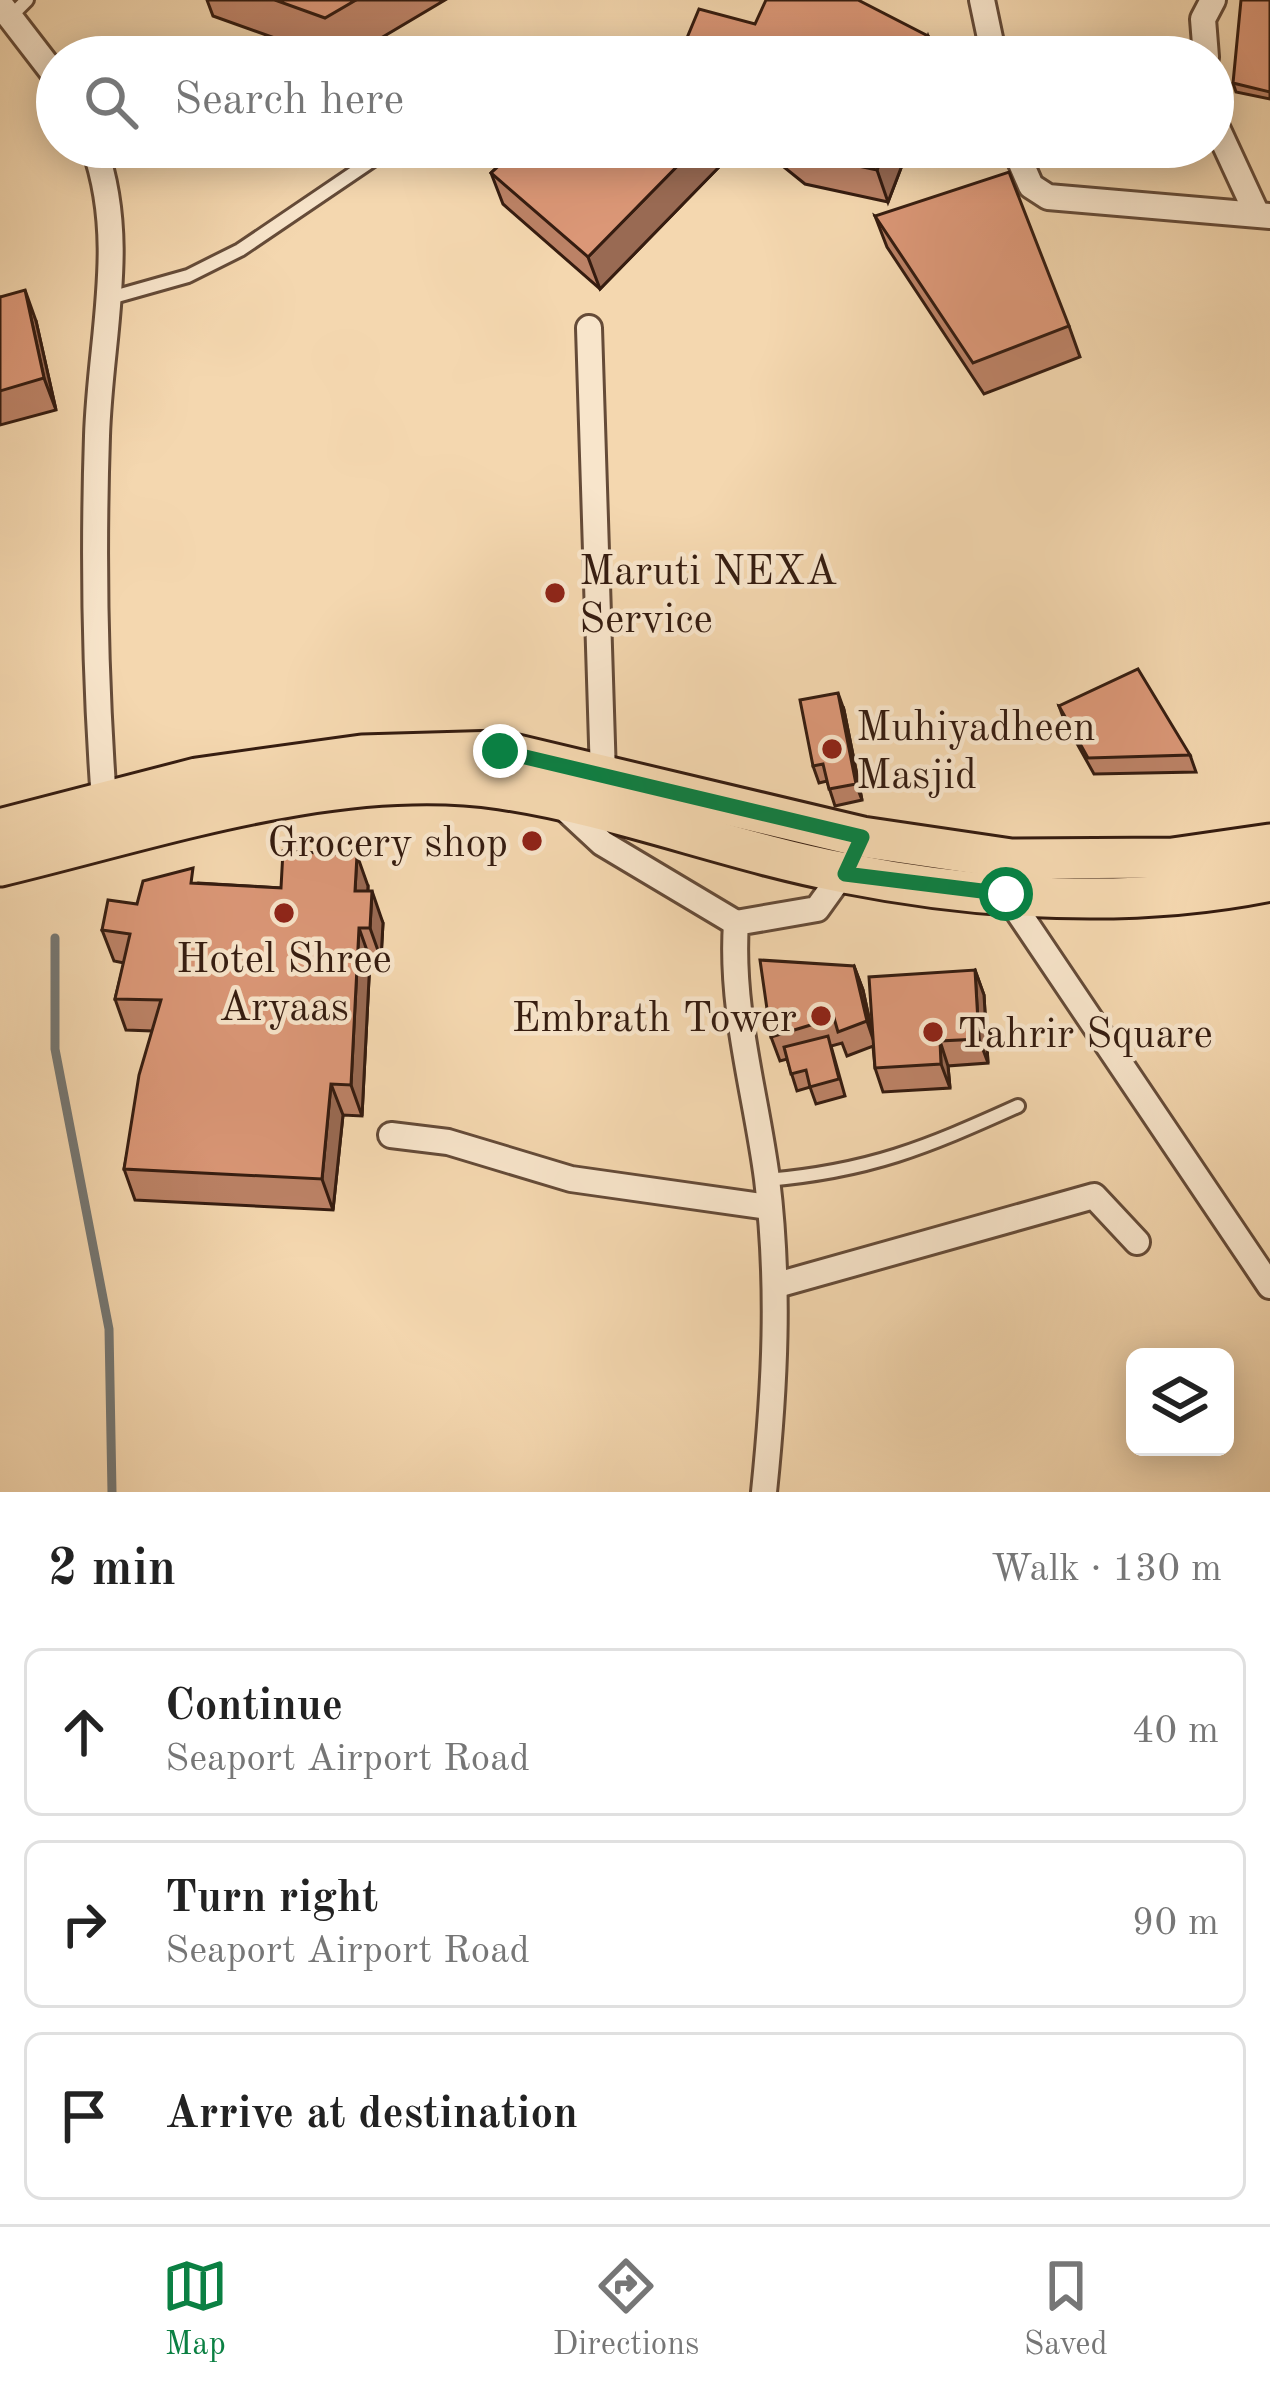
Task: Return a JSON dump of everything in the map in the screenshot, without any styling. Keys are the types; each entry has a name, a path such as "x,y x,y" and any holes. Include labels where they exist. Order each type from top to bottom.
{"main road":[{"path":"0,829 197,778 362,754 500,751 862,837 1011,859 1173,858 1270,844"},
{"path":"0,866 198,817 364,788 501,789 845,874 1006,894 1087,899 1270,881"}],"street":[{"path":"982,0 990,36"},
{"path":"1204,36 1203,19 1213,0"},
{"path":"9,11 36,49"},
{"path":"1234,159 1263,214"},
{"path":"102,168 110,190 110,298 97,430 94,664 104,800"},
{"path":"1023,168 1031,186 1048,197 1263,214"},
{"path":"589,328 603,776"},
{"path":"557,802 602,843 736,923 818,909 845,874 862,837"},
{"path":"1006,894 1270,1286"},
{"path":"736,923 745,1055 767,1180 777,1285 764,1492"},
{"path":"391,1135 448,1142 571,1179 769,1207"},
{"path":"777,1285 1094,1196 1137,1242"}],"lane":[{"path":"110,298 188,276 240,250 361,168"},
{"path":"767,1180 841,1174 917,1151 1018,1106"}],"building":[{"path":"275,0 356,0 325,18"},
{"path":"766,0 858,0 928,36 688,36 699,9 755,24"},
{"path":"1241,0 1270,0 1270,92 1234,83"},
{"path":"496,168 675,168 588,257 491,173"},
{"path":"1009,172 1069,326 973,363 875,216"},
{"path":"25,290 44,378 0,391 0,297"},
{"path":"1138,669 1190,755 1088,758 1059,706"},
{"name":"Muhiyadheen Masjid","path":"838,693 856,784 829,789 823,764 813,766 800,700"},
{"path":"283,851 357,855 355,891 372,891 370,928 359,928 351,1085 331,1084 322,1179 124,1169 139,1075 161,1000 115,999 130,934 102,930 108,900 137,904 143,881 193,868 191,883 281,888"},
{"path":"760,960 854,966 867,1021 838,1032 834,1018 771,1037"},
{"name":"Tahrir Square","path":"975,970 979,1039 940,1041 941,1064 875,1068 869,977"},
{"path":"828,1036 839,1079 810,1087 806,1070 791,1074 784,1047"}],"waterway":[{"path":"55,938 55,1049 109,1329 112,1492"}],"place":[{"name":"Maruti NEXA Service","path":"555,593"},
{"name":"Muhiyadheen Masjid","path":"832,749"},
{"name":"Grocery shop","path":"532,841"},
{"name":"Hotel Shree Aryaas","path":"284,913"},
{"name":"Embrath Tower","path":"821,1016"},
{"name":"Tahrir Square","path":"933,1032"}],"route":[{"path":"500,751 862,837 845,874 1006,894"}]}
